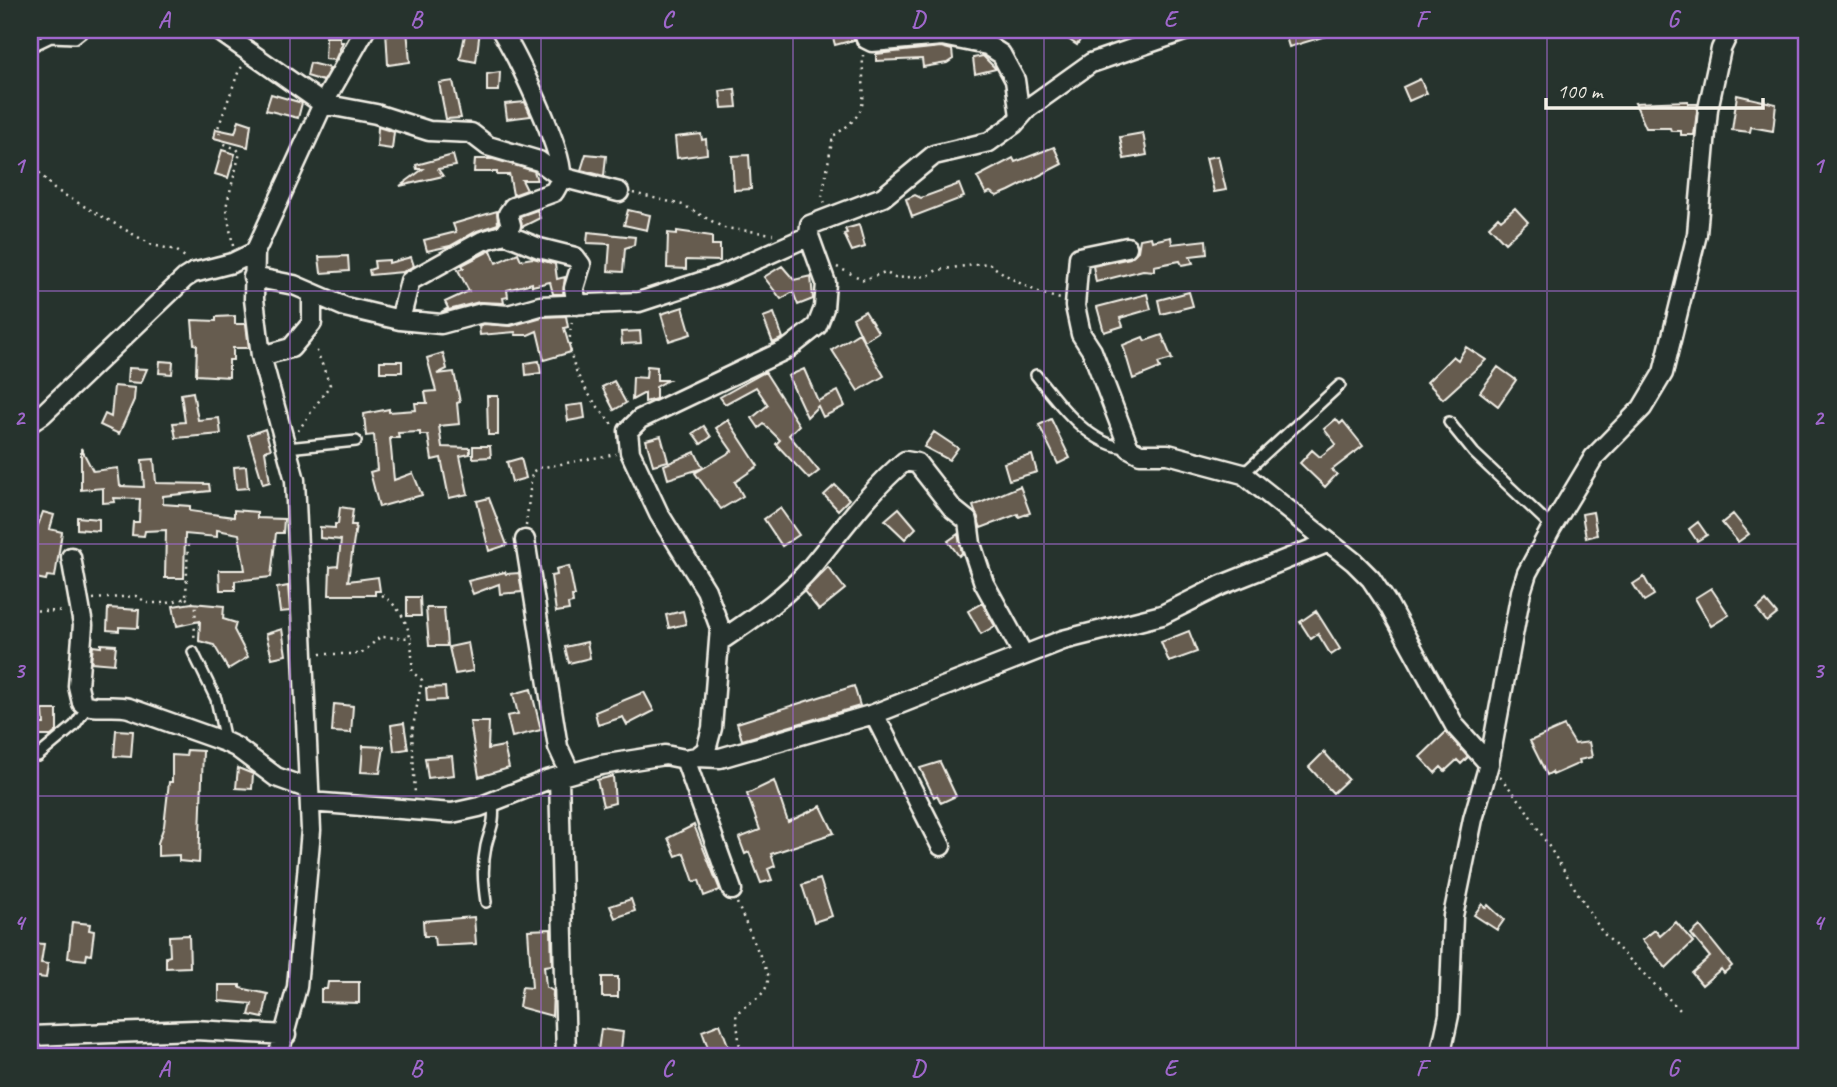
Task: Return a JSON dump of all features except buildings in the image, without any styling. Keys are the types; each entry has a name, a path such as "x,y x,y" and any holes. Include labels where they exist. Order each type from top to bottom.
{"street":[{"path":"218,30 323,104 376,114 429,131 471,133 488,146 539,161 561,177 620,192"},
{"path":"278,1057 286,1035 302,950 310,860 310,795 295,480 261,356 253,277 255,252 323,104 365,30"},
{"path":"502,30 525,70 555,151 561,177 554,192 513,207 508,214 511,225 505,234"},
{"path":"691,758 710,742 720,628 706,590 668,532 628,446 628,431 640,419 789,348 811,332 822,319 826,283 809,236 810,225 883,197 934,155 989,142 1091,63 1187,30"},
{"path":"1440,1057 1449,1015 1454,916 1474,819 1489,764 1521,592 1527,573 1594,457 1642,408 1663,373 1698,234 1708,109 1721,50 1730,30"},
{"path":"864,34 872,42 942,36 987,45 1001,54 1015,80 1020,97 1020,116"},
{"path":"400,320 410,281 482,241 505,234 539,248 575,257 581,265 574,288 577,305"},
{"path":"253,277 294,285 345,307 400,320 441,324 482,313 508,314 540,306 639,302 722,275 809,236"},
{"path":"1127,247 1079,257 1075,306 1081,334 1092,351 1129,447 1140,454 1168,454 1243,474 1371,579 1455,726 1489,764"},
{"path":"30,423 43,414 185,278 204,269 232,263 255,252"},
{"path":"261,356 291,348 312,323 313,293"},
{"path":"720,641 811,568 834,536 888,475 905,461 917,463 953,509 968,521 971,544 984,583 1023,654"},
{"path":"525,540 558,747 565,775 566,1057"},
{"path":"71,557 81,608 83,638 78,686 82,703 88,706 117,705 129,708 225,742 236,747 276,777 310,795 452,813 493,802 565,775 648,756 720,758 874,714 1023,654 1073,637 1163,615 1222,585 1327,543"},
{"path":"874,714 940,846"},
{"path":"691,758 732,890"},
{"path":"30,1036 181,1030 286,1035"}],"lane":[{"path":"30,47 51,37 75,38 85,30"},
{"path":"1036,374 1062,406 1105,443 1129,447"},
{"path":"1243,474 1340,385"},
{"path":"1449,422 1482,462 1552,527"},
{"path":"287,449 356,441"},
{"path":"193,652 216,699 225,742"},
{"path":"38,757 74,726 88,706"},
{"path":"486,902 482,872 487,842 495,823 493,802"}],"path":[{"path":"831,215 822,197 833,136 854,123 865,108 862,93 864,34"},
{"path":"232,263 233,241 226,207 240,153 222,143 218,128 239,70 254,55"},
{"path":"30,162 54,189 152,245 176,250 204,269"},
{"path":"620,192 672,201 723,228 779,235"},
{"path":"818,258 864,280 877,273 886,272 895,278 928,276 937,270 988,264 1016,282 1045,296 1071,300 1075,306"},
{"path":"525,540 532,472 628,446 586,393 575,369 571,327 577,305"},
{"path":"287,449 330,385 313,339"},
{"path":"186,598 188,542"},
{"path":"382,594 396,604 413,638 412,672 422,680 412,732 416,810"},
{"path":"30,610 81,608 113,596 136,596 148,603 168,603 186,598"},
{"path":"186,598 196,605 193,652"},
{"path":"302,654 360,654 380,637 413,638"},
{"path":"1489,764 1522,803 1602,932 1682,1012"},
{"path":"732,890 768,974 769,985 761,997 736,1014 741,1057"}]}
